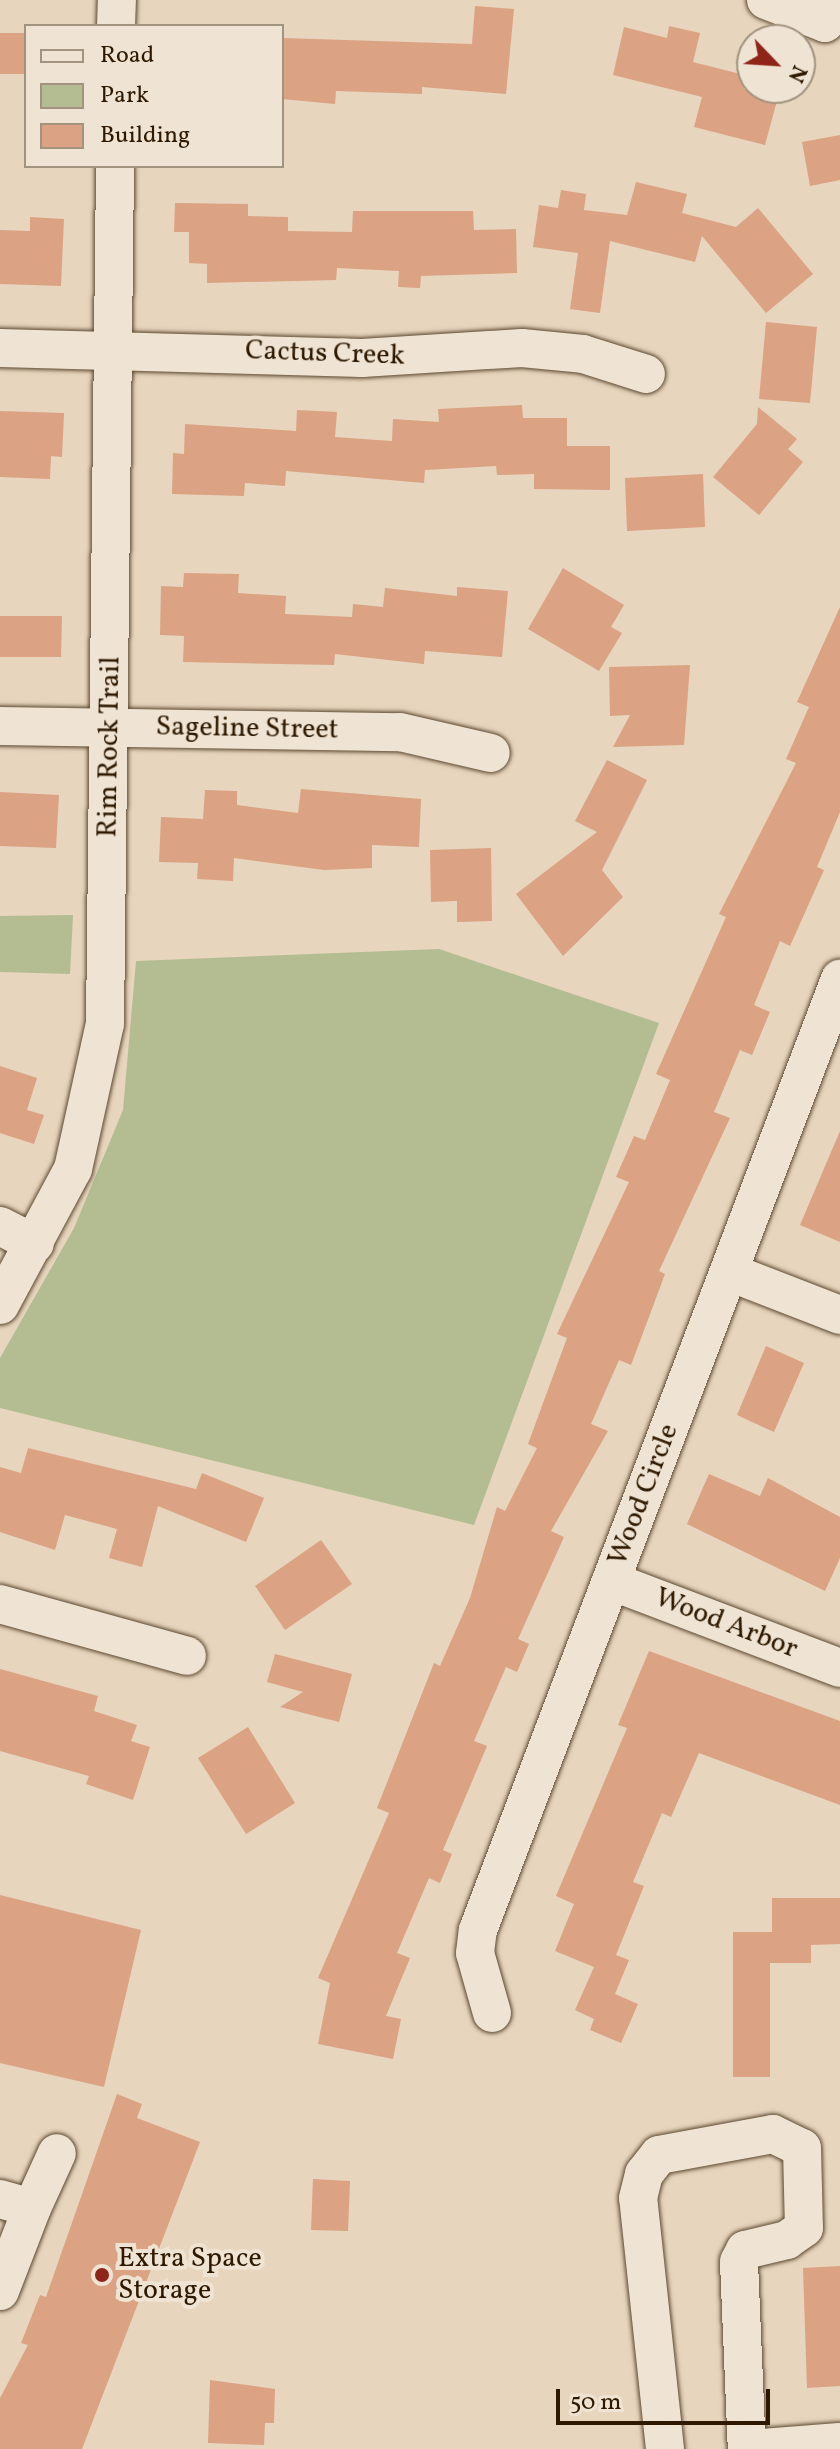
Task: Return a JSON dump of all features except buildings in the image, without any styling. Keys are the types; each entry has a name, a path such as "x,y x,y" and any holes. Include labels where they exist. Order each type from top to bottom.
{"street":[{"path":"116,24 117,0"},
{"path":"766,0 830,11"},
{"name":"Rim Rock Trail","path":"0,1305 73,1169 100,1064 110,727 115,168"},
{"name":"Cactus Creek","path":"0,348 114,346 362,358 552,349 646,374"},
{"name":"Sageline Street","path":"0,726 400,732 491,753"},
{"name":"Wood Circle","path":"492,2013 475,1953 478,1930 840,979"},
{"path":"0,1226 35,1244"},
{"path":"729,1272 840,1315"},
{"name":"Wood Arbor","path":"611,1581 840,1668"},
{"path":"0,1604 187,1656"},
{"path":"665,2449 638,2198 644,2174 659,2155 773,2134 802,2148 804,2228 787,2240 745,2250 739,2262 748,2449 840,2442"},
{"path":"0,2291 16,2204 57,2153"}],"green space":[{"path":"73,915 70,974 0,972 0,916"},
{"path":"439,949 659,1023 474,1525 0,1408 0,1358 74,1228 123,1110 136,961"}],"place":[{"name":"Extra Space Storage","path":"102,2275"}]}
